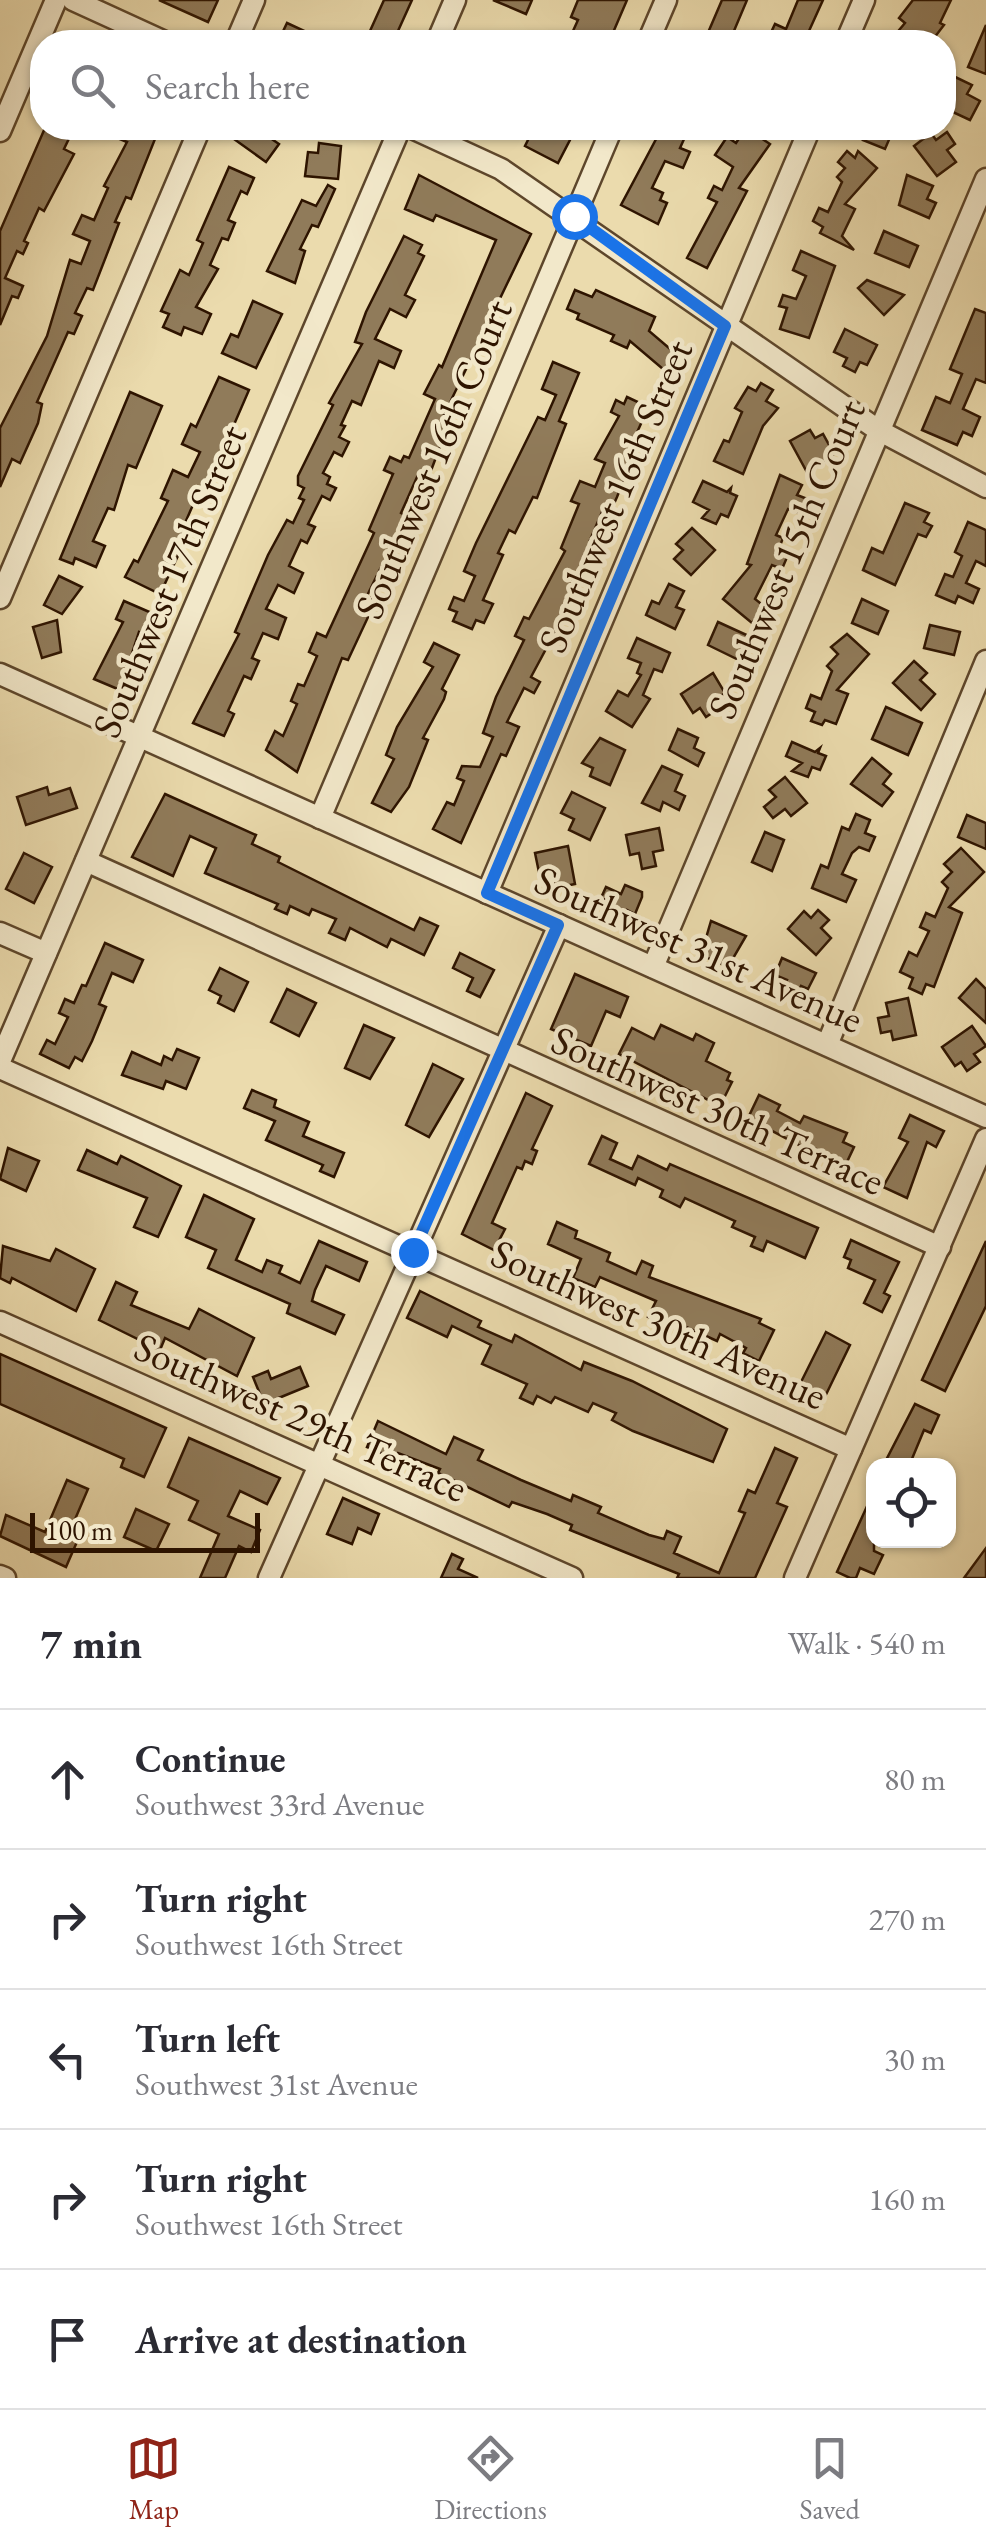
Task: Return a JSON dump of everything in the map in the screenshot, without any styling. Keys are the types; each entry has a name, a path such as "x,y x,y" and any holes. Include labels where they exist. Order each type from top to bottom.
{"street":[{"path":"43,30 56,0"},
{"path":"72,0 138,30"},
{"path":"241,30 254,0"},
{"path":"442,30 455,0"},
{"path":"653,30 666,0"},
{"path":"851,30 864,0"},
{"path":"0,131 30,61"},
{"path":"0,598 195,140"},
{"name":"Southwest 17th Street","path":"0,1064 395,140"},
{"path":"439,140 501,168 878,430 986,487"},
{"name":"Southwest 16th Court","path":"320,818 607,140"},
{"name":"Southwest 16th Street","path":"487,893 805,140"},
{"name":"Southwest 15th Court","path":"653,967 986,178"},
{"path":"828,1045 986,661"},
{"name":"Southwest 31st Avenue","path":"0,674 986,1116"},
{"name":"Southwest 30th Terrace","path":"86,861 940,1247"},
{"path":"269,1578 558,925"},
{"path":"0,933 46,953"},
{"name":"Southwest 30th Avenue","path":"0,1064 851,1449"},
{"path":"795,1578 986,1139"},
{"name":"Southwest 29th Terrace","path":"0,1322 572,1578"}],"building":[{"path":"159,0 218,0 208,22"},
{"path":"384,0 412,0 398,30 370,30"},
{"path":"493,0 532,0 526,14"},
{"path":"578,0 627,0 614,30 573,30 578,20 571,17"},
{"path":"722,0 747,0 734,30 709,30"},
{"path":"798,0 823,0 809,30 772,30 775,24 786,29"},
{"path":"913,0 951,0 940,30 899,30 905,23 899,18"},
{"path":"287,23 302,30 284,30"},
{"path":"986,25 986,74 968,67"},
{"path":"956,77 972,85 967,94 980,101 970,120 956,114"},
{"path":"40,140 68,140 64,149 74,154 44,211 39,208 24,241 28,243 23,254 17,251 5,278 23,286 18,298 12,296 0,325 0,231"},
{"path":"122,140 155,140 131,199 126,197 115,222 119,223 93,290 87,288 75,313 82,316 74,334 68,332 37,402 42,404 38,423 20,463 12,459 0,487 0,428 47,336 70,260 81,264 90,241 73,234 82,215 94,220 108,188 104,186 127,142"},
{"path":"235,140 273,140 279,144 266,162"},
{"path":"528,140 570,140 558,163 525,146"},
{"path":"656,140 684,140 680,148 690,152 683,168 665,161 652,188 663,193 660,200 667,203 658,224 621,205"},
{"path":"725,140 764,140 770,144 739,188 747,191 707,268 687,258 717,202 708,198 714,186 722,190 733,167 715,155"},
{"path":"863,140 889,140 885,149"},
{"path":"922,140 952,140 955,144 947,150 956,162 937,176 914,146"},
{"path":"319,143 341,146 338,179 305,176 308,152 318,153"},
{"path":"847,151 855,158 858,151 877,168 845,204 855,209 842,236 854,250 820,233 823,227 813,221 819,208 828,212 842,182 837,177 845,168 838,162"},
{"path":"229,167 254,178 247,194 241,191 228,220 235,223 228,240 222,238 210,265 218,269 196,307 211,314 202,334 184,327 181,335 163,327 169,314 161,311 180,270 189,275 203,243 197,240"},
{"path":"419,175 531,234 443,417 450,420 427,479 418,475 401,513 412,519 387,572 380,569 367,596 376,600 348,660 342,658 297,772 266,750 275,731 283,736 297,704 291,701 298,684 304,686 317,656 309,652 317,633 326,637 374,533 369,530 393,474 384,470 390,457 401,462 404,456 409,458 435,399 424,394 439,365 442,367 496,240 436,215 433,221 405,209"},
{"path":"907,175 933,186 927,199 936,203 929,218 899,205"},
{"path":"328,185 335,189 318,227 312,225 300,249 305,251 295,283 267,271 302,200 316,206"},
{"path":"884,231 918,246 909,267 875,253"},
{"path":"404,236 422,245 418,253 424,256 405,295 415,300 406,317 390,309 375,339 401,351 394,368 379,361 361,405 352,401 339,437 349,442 342,456 334,452 323,473 330,477 327,484 336,488 330,500 322,496 308,524 315,527 307,543 301,540 289,566 303,573 294,593 278,585 266,609 286,618 278,639 263,633 252,658 259,661 251,679 244,676 228,711 234,714 224,736 193,723 239,634 235,632 268,555 287,520 293,523 304,500 299,498 304,488 298,485 298,476 333,405 329,403 362,344 355,342 366,312"},
{"path":"801,251 835,266 809,338 780,329 787,308 779,306 783,295 796,299 806,276 793,270"},
{"path":"867,280 904,295 884,315 858,288"},
{"path":"575,290 592,297 596,290 655,317 649,331 683,360 670,375 630,341 627,348 611,341 614,335 577,319 579,314 567,309"},
{"path":"253,301 282,314 256,368 222,353 231,334 238,337"},
{"path":"975,309 986,313 986,383 976,379 963,409 980,417 972,436 963,432 957,445 922,430 936,397 950,403 962,374 950,369"},
{"path":"845,329 877,345 867,365 860,362 855,372 843,366 847,358 834,352"},
{"path":"553,362 579,373 559,421 566,424 537,498 533,497 515,533 509,530 498,553 503,555 483,600 493,604 484,623 476,620 472,629 453,621 457,612 449,609 454,597 464,601 475,576 464,571 476,543 538,417 545,420 556,395 542,389"},
{"path":"219,377 249,390 201,501 196,498 185,523 192,526 160,594 125,577 134,560 138,562 168,501 161,498 173,470 188,477 200,452 182,444 191,424 196,427"},
{"path":"761,383 773,390 766,401 778,408 763,426 743,474 714,461 724,440 729,442 742,412 735,408 748,387 756,391"},
{"path":"130,392 162,406 136,468 128,465 114,510 108,508 93,541 105,546 96,567 75,558 73,564 60,559"},
{"path":"627,397 655,410 650,420 644,417 630,448 635,451 617,497 612,508 605,505 590,540 599,544 589,564 584,562 571,588 577,591 531,677 540,682 534,693 524,688 507,722 519,727 506,756 501,754 461,843 433,829 447,802 454,805 464,781 457,778 462,766 480,767 493,737 483,733 524,640 515,636 524,617 529,619 565,551 561,548 579,504 571,501 580,481 595,487 605,463 595,459 619,416 611,412 616,400 624,404"},
{"path":"810,430 815,438 823,434 834,454 808,474 790,441"},
{"path":"780,475 802,485 797,495 810,500 804,515 788,509 776,535 783,538 778,551 788,555 782,569 772,565 755,599 765,607 752,623 723,599 751,565 747,564"},
{"path":"703,481 727,492 731,488 730,493 737,496 728,517 721,514 716,524 702,518 709,510 693,502"},
{"path":"905,503 929,513 924,522 932,526 926,537 918,534 895,585 863,570 872,548 883,553"},
{"path":"968,522 986,530 986,566 976,561 966,583 979,589 973,603 958,596 955,603 936,595 945,574 953,577 962,556 955,552"},
{"path":"692,528 715,550 691,575 674,559 683,550 676,544"},
{"path":"59,576 82,587 62,614 44,605"},
{"path":"669,584 684,591 676,607 684,610 675,629 646,615 652,601 659,604"},
{"path":"862,599 888,611 878,634 852,623"},
{"path":"124,601 154,614 146,635 139,632 120,690 94,679 123,622 116,619"},
{"path":"57,620 61,652 42,658 33,627"},
{"path":"718,622 753,638 743,662 708,645"},
{"path":"930,625 960,632 954,655 924,648"},
{"path":"847,634 869,654 837,690 848,694 836,724 825,720 822,725 811,721 815,712 806,708 811,695 821,699 832,671 827,666 838,654 831,647"},
{"path":"637,638 670,653 662,672 654,669 643,695 650,699 632,727 606,711 618,691 628,696 641,675 637,673 641,663 628,658"},
{"path":"434,643 459,655 442,689 446,692 444,699 423,738 428,740 409,787 391,812 372,803 394,759 386,755 397,727 433,667 424,662"},
{"path":"914,661 927,673 920,680 935,694 921,710 893,683"},
{"path":"713,673 725,693 713,701 718,709 706,717 700,708 693,713 681,694"},
{"path":"886,707 922,723 908,755 872,739"},
{"path":"678,729 698,738 694,748 704,753 698,766 669,750"},
{"path":"600,738 625,750 610,785 590,776 593,768 582,763"},
{"path":"792,742 815,752 820,748 818,753 826,756 820,770 812,767 808,777 792,771 802,763 786,756"},
{"path":"872,758 891,774 883,784 893,792 882,806 851,784"},
{"path":"662,766 682,775 675,791 685,796 679,810 663,802 660,811 642,803"},
{"path":"785,777 807,803 791,816 785,809 773,818 764,807 776,797 769,790"},
{"path":"47,787 49,795 70,788 77,808 26,825 17,797"},
{"path":"572,792 605,808 590,840 569,830 574,819 561,813"},
{"path":"165,794 256,835 252,844 280,857 278,862 414,930 420,918 438,926 424,955 391,939 387,947 350,928 345,940 329,933 336,919 312,909 309,915 290,906 287,914 275,909 278,904 205,873 216,848 190,836 173,876 132,857"},
{"path":"856,814 870,820 865,833 875,837 869,851 859,847 852,853 842,874 856,880 846,902 812,888 821,865 828,868 842,827 849,830"},
{"path":"967,815 986,823 986,849 958,837"},
{"path":"659,828 663,850 653,852 656,866 642,869 639,853 630,855 626,835"},
{"path":"765,832 784,840 772,871 752,862"},
{"path":"568,846 575,884 555,888 553,880 541,882 535,853"},
{"path":"961,848 984,872 949,907 962,913 934,987 926,984 922,994 909,988 913,978 900,972 909,952 917,956 929,931 920,927 926,913 935,917 948,888 942,882 952,872 944,864"},
{"path":"24,853 52,867 34,903 6,889"},
{"path":"625,885 642,892 642,897 635,914 627,910 622,921 609,915 614,904 601,898 606,887 621,894"},
{"path":"818,910 829,920 821,928 831,938 816,955 788,929 804,911 811,918"},
{"path":"711,921 746,936 728,967 701,955"},
{"path":"105,943 143,960 133,982 112,973 99,1004 106,1007 92,1041 82,1061 75,1057 69,1068 40,1054 47,1040 55,1044 68,1017 59,1013 65,999 74,1003"},
{"path":"460,953 494,970 480,997 467,991 473,978 453,968"},
{"path":"782,958 816,973 808,989 801,986 796,997 782,991 787,980 775,975"},
{"path":"220,968 248,982 234,1011 218,1003 221,996 209,990"},
{"path":"575,974 628,997 620,1017 606,1011 591,1046 551,1029"},
{"path":"976,979 986,989 986,1023 959,998"},
{"path":"287,989 316,1003 299,1036 271,1022"},
{"path":"908,998 916,1035 893,1040 891,1031 881,1033 878,1018 889,1016 886,1003"},
{"path":"364,1025 394,1038 370,1079 345,1068"},
{"path":"661,1025 693,1040 696,1034 714,1043 706,1061 730,1073 727,1080 732,1082 720,1106 619,1054 632,1028 654,1039"},
{"path":"972,1026 986,1046 974,1054 980,1062 967,1071 961,1062 955,1066 942,1047"},
{"path":"177,1049 199,1058 186,1089 166,1081 163,1089 122,1075 132,1052 161,1065 164,1056 172,1060"},
{"path":"433,1064 463,1079 429,1137 406,1125"},
{"path":"252,1090 276,1100 274,1107 309,1122 303,1136 344,1153 334,1177 320,1171 323,1165 266,1140 275,1121 244,1108"},
{"path":"526,1093 552,1106 532,1149 537,1151 532,1164 525,1161 522,1169 517,1167 492,1223 505,1229 494,1250 462,1234"},
{"path":"759,1095 780,1105 777,1111 800,1123 804,1116 847,1133 843,1142 854,1147 846,1164 810,1146 808,1150 748,1118"},
{"path":"910,1115 944,1131 936,1147 927,1142 907,1198 883,1187 908,1142 899,1138"},
{"path":"602,1136 617,1143 610,1159 632,1169 638,1156 667,1170 670,1164 818,1228 805,1258 767,1241 763,1251 751,1246 755,1237 732,1227 735,1221 685,1198 680,1207 660,1197 663,1190 638,1178 635,1185 589,1164"},
{"path":"8,1148 39,1161 26,1191 0,1179"},
{"path":"87,1150 117,1164 121,1156 181,1186 158,1237 134,1227 147,1198 78,1170"},
{"path":"204,1195 254,1219 236,1260 262,1272 267,1260 282,1266 279,1273 300,1283 319,1241 367,1262 359,1281 326,1266 315,1290 312,1301 344,1315 335,1334 287,1313 290,1304 208,1268 216,1250 186,1237"},
{"path":"557,1222 577,1231 575,1238 610,1253 607,1261 636,1274 642,1261 653,1266 649,1277 761,1319 759,1323 774,1330 759,1361 743,1353 746,1348 720,1334 717,1341 662,1316 659,1322 648,1317 656,1301 600,1277 595,1287 573,1278 581,1259 548,1244"},
{"path":"851,1240 899,1262 884,1293 890,1296 882,1312 864,1303 875,1280 848,1268 851,1260 844,1257"},
{"path":"986,1241 986,1306 945,1391 922,1380"},
{"path":"3,1246 50,1261 56,1249 95,1269 76,1311 12,1278 10,1283 0,1278"},
{"path":"116,1282 137,1292 131,1305 189,1329 199,1309 254,1338 237,1376 165,1338 160,1350 99,1320"},
{"path":"420,1291 481,1321 478,1327 512,1342 515,1335 581,1370 584,1362 632,1381 727,1429 713,1462 633,1431 612,1420 616,1413 593,1403 588,1412 555,1397 551,1403 537,1396 533,1404 520,1398 527,1384 482,1364 491,1345 452,1326 447,1337 407,1318"},
{"path":"826,1332 850,1345 820,1407 794,1396"},
{"path":"0,1354 166,1428 144,1477 121,1467 124,1459 0,1404"},
{"path":"300,1367 308,1386 264,1404 253,1377 268,1371 271,1379"},
{"path":"915,1404 939,1415 931,1433 924,1430 912,1458 887,1458"},
{"path":"378,1421 446,1454 454,1437 483,1450 478,1460 521,1480 571,1501 573,1495 601,1507 598,1513 649,1535 664,1539 667,1531 681,1537 674,1553 719,1573 745,1513 739,1511 748,1490 755,1493 775,1448 797,1458 777,1503 787,1507 755,1578 677,1578 679,1574 570,1530 572,1525 547,1514 512,1502 509,1507 438,1473 440,1469 398,1453 395,1459 367,1447"},
{"path":"189,1438 280,1478 267,1504 240,1491 228,1516 260,1530 251,1552 239,1546 225,1578 200,1578 219,1534 189,1520 198,1501 168,1487"},
{"path":"67,1480 88,1489 73,1524 83,1528 66,1567 0,1536 6,1515 45,1532"},
{"path":"343,1498 379,1514 371,1534 358,1528 352,1544 327,1534"},
{"path":"136,1509 169,1524 156,1551 124,1537"},
{"path":"866,1509 866,1548 874,1548 883,1555 874,1574 860,1568 856,1578 850,1578 837,1572"},
{"path":"986,1548 986,1578 964,1578"},
{"path":"452,1554 463,1559 458,1569 478,1578 441,1578"}],"route":[{"path":"413,1252 558,925 487,893 725,326 574,216"}]}
